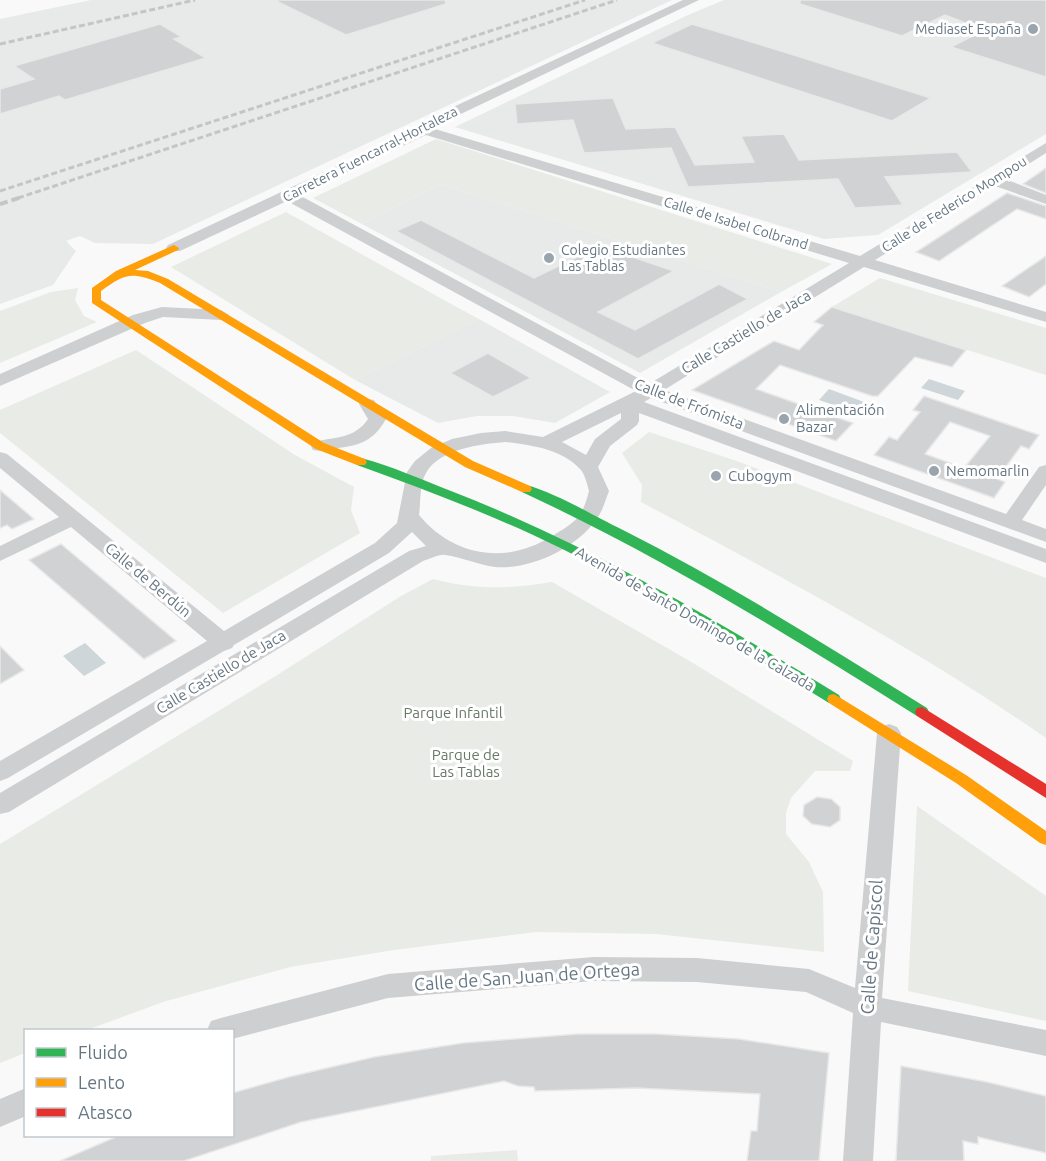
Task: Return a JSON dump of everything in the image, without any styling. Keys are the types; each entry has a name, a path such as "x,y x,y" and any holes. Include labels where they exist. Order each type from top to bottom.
{"street":[{"name":"Carretera Fuencarral-Hortaleza","path":"130,324 96,301 96,290 120,273 425,130 439,119 693,0"},
{"name":"Calle de Isabel Colbrand","path":"425,130 1046,317"},
{"name":"Calle de Federico Mompou","path":"862,261 1046,147"},
{"path":"993,180 1046,200"},
{"name":"Calle de Frómista","path":"288,195 649,391 1046,536"},
{"path":"164,281 158,266 174,248"},
{"name":"Calle Castiello de Jaca","path":"545,443 574,430 609,409 630,403 862,261"},
{"path":"120,273 144,273 164,281 469,464 589,517 644,546 813,644 1046,792"},
{"path":"0,381 162,312 221,315"},
{"name":"Avenida de Santo Domingo de la Calzada","path":"130,324 320,446 414,480 559,542 641,586 783,666 960,779 1046,839"},
{"name":"Calle de Frómista","path":"630,403 1046,556"},
{"path":"589,467 602,443 630,421 630,403"},
{"path":"320,446 352,443 371,431 377,419 368,404"},
{"path":"409,516 431,540 446,547 479,558 516,560 559,542 576,532 589,517 599,491 589,467 570,453 545,443 512,437 472,440 444,449 421,466 414,480"},
{"name":"Calle de Berdún","path":"0,458 224,642"},
{"path":"1010,523 1046,471"},
{"name":"Calle Castiello de Jaca","path":"0,772 382,548 403,530 409,516 414,480"},
{"path":"0,554 73,518"},
{"name":"Calle Castiello de Jaca","path":"0,805 416,556 446,547"},
{"name":"Calle de Capiscol","path":"858,1161 889,733"},
{"name":"Calle de San Juan de Ortega","path":"225,1029 388,986 594,969 697,970 809,981 868,1007 1046,1043"},
{"path":"0,1113 24,1102"}],"shaded area":[{"path":"91,0 672,0 153,244 95,243 80,236 66,241 76,251 53,285 0,304 0,19"},
{"path":"724,0 1046,0 1046,134 878,235 824,239 455,127 688,15"},
{"name":"Colegio Estudiantes Las Tablas","path":"440,184 781,292 640,373 362,224"},
{"path":"479,319 610,392 555,423 513,416 477,416 438,423 355,380"},
{"path":"929,379 965,391 958,400 921,388"},
{"path":"829,389 864,402 854,412 819,400"},
{"path":"85,643 106,663 84,676 63,656"}],"green space":[{"path":"436,139 832,264 781,292 440,184 362,224 313,198"},
{"path":"286,212 479,319 355,380 171,267"},
{"path":"880,278 1046,328 1046,375 832,307"},
{"path":"78,288 75,300 84,316 97,322 0,363 0,311 51,292"},
{"path":"136,350 295,455 354,487 351,510 360,533 223,613 0,433 0,410"},
{"path":"649,432 734,460 1046,578 1046,738 998,705 898,643 641,502 642,485 622,453"},
{"name":"Parque de Las Tablas","path":"433,579 478,587 522,586 552,582 688,660 853,761 850,771 815,771 791,798 786,813 786,834 809,862 823,892 824,952 656,934 536,932 394,950 290,967 163,1002 90,1029 24,1029 24,1053 0,1063 0,844 274,677 401,596"},
{"path":"917,806 1046,896 1046,1021 908,991"},
{"path":"517,1150 518,1161 431,1161 431,1156"}],"building":[{"path":"274,0 445,0 446,4 346,35"},
{"path":"800,0 1046,0 1046,77 951,47 984,30 945,15 902,36 800,4"},
{"path":"160,24 182,37 174,39 206,58 65,100 59,96 0,114 0,89 34,79 14,66"},
{"path":"692,24 931,98 892,121 652,43"},
{"path":"613,98 626,129 675,127 695,165 754,162 741,136 784,134 799,160 957,152 972,172 885,177 903,205 855,208 838,179 688,187 671,148 584,153 573,120 517,124 515,104"},
{"path":"1046,168 1046,193 1023,184"},
{"path":"1007,193 1046,206 1046,219 1017,209 939,261 916,252"},
{"path":"421,220 534,278 600,246 674,271 598,312 635,330 719,284 748,299 638,359 396,231"},
{"path":"1046,256 1046,284 1029,297 1002,286"},
{"path":"832,307 966,350 952,367 915,357 878,396 872,396 780,365 756,389 853,423 836,441 692,390 774,341 799,350 823,325 814,322"},
{"path":"488,353 531,378 493,397 450,373"},
{"path":"924,396 1039,435 1029,449 1021,446 997,479 1005,482 994,498 874,455 889,437 897,440 920,412 913,410","holes":["950,422 990,436 964,468 925,454"]},
{"path":"0,490 34,519 12,529 7,525 0,528"},
{"path":"61,544 176,641 144,659 29,560"},
{"path":"0,646 24,670 0,684"},
{"path":"817,797 831,799 840,807 840,820 830,827 812,824 803,816 804,805"},
{"path":"578,1034 656,1034 739,1039 829,1053 819,1161 747,1161 751,1131 757,1131 760,1094 637,1088 535,1091 534,1087 518,1086 504,1081 301,1122 184,1161 60,1161 116,1137 234,1137 234,1092 374,1057 463,1043"},
{"path":"901,1066 1046,1096 1046,1153 978,1137 978,1144 963,1141 964,1161 896,1161"}],"railway":[{"path":"0,44 195,0"},
{"path":"0,191 585,0"},
{"path":"18,198 617,0"},
{"path":"0,204 22,197"}],"traffic: fast":[{"path":"361,462 487,510 560,543 699,618 834,699"},
{"path":"526,489 629,538 679,565 777,622 922,712"}],"traffic: slow":[{"path":"174,248 120,273 96,290 96,301 320,446 361,462"},
{"path":"120,273 144,273 164,281 469,464 526,489"},
{"path":"834,699 961,779 1046,839"}],"traffic: jam":[{"path":"922,712 1046,792"}],"place":[{"name":"Mediaset España","path":"1033,29"},
{"name":"Colegio Estudiantes Las Tablas","path":"549,258"},
{"name":"Alimentación Bazar","path":"784,419"},
{"name":"Nemomarlin","path":"934,471"},
{"name":"Cubogym","path":"716,476"}],"park label":[{"name":"Parque Infantil","path":"453,713"}]}
